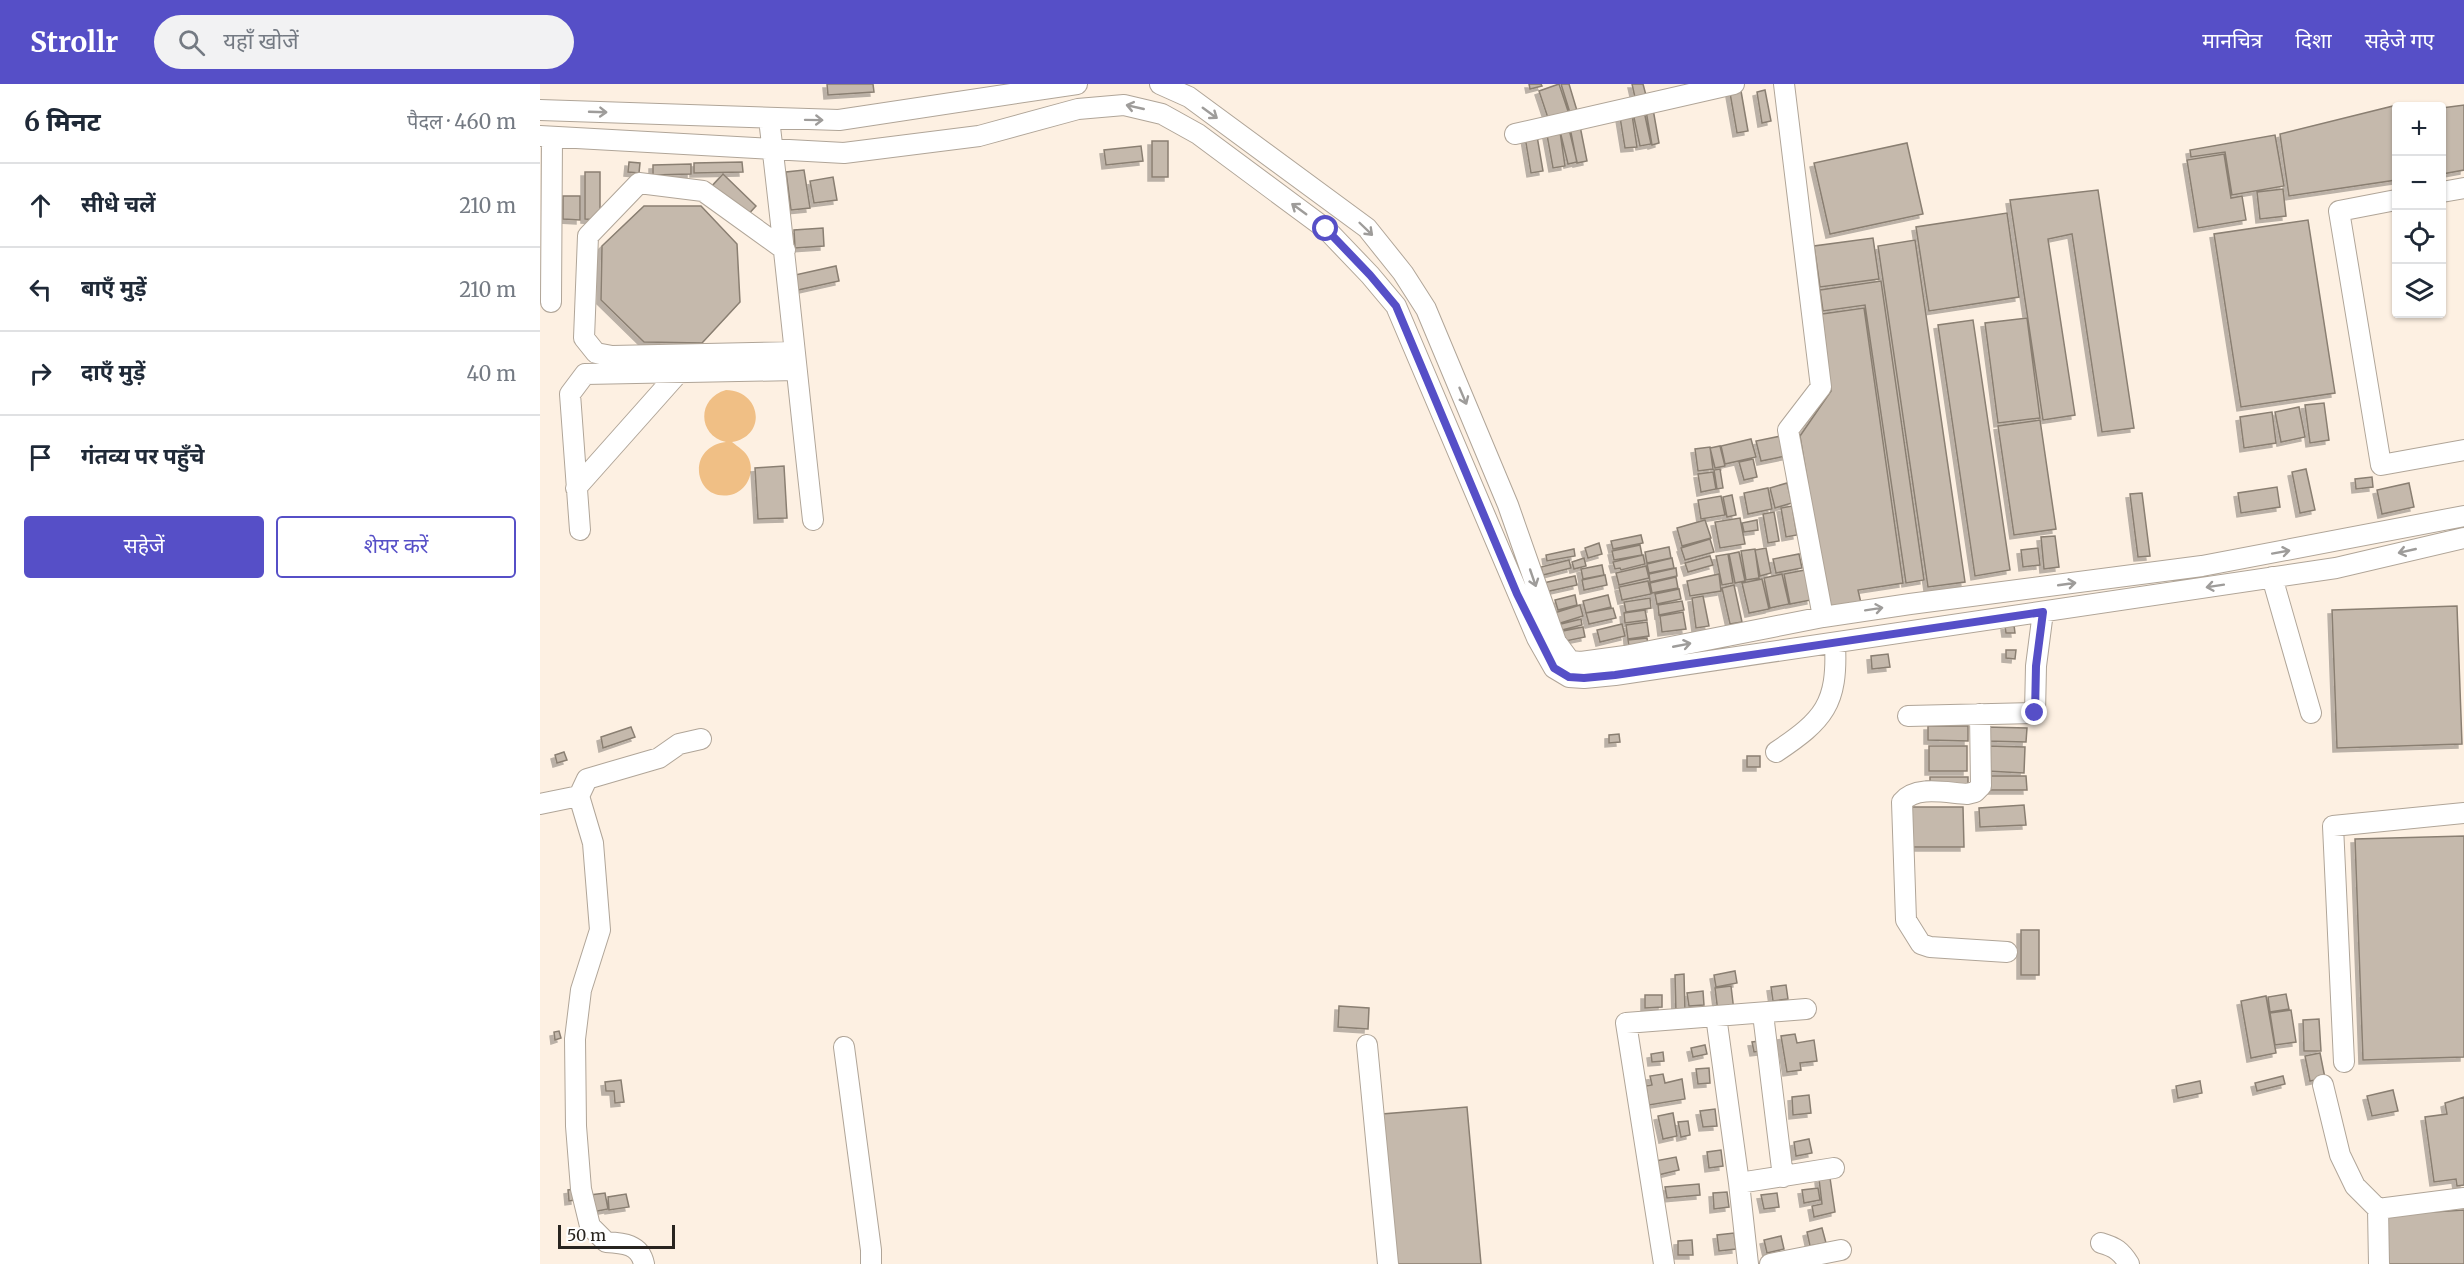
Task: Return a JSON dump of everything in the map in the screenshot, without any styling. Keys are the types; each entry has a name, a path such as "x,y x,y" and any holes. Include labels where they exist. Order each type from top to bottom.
{"street":[{"path":"540,110 839,120 1077,84"},
{"path":"1160,84 1189,98 1367,228 1403,273 1426,309 1508,505 1556,642 1570,661 1581,662 1624,656 1823,617 2202,566 2464,516"},
{"path":"1515,134 1734,84"},
{"path":"1784,84 1821,387 1788,430 1823,617"},
{"path":"551,302 546,136 844,153 979,136 1078,109 1124,105 1162,114 1198,134 1326,229 1396,306 1517,594 1554,668 1569,677 1584,678 1835,644 2336,568 2464,538"},
{"path":"768,119 785,250 813,520"},
{"path":"785,250 703,191 639,183 588,236 584,338 596,352 612,357 795,361"},
{"path":"2446,191 2464,188"},
{"path":"2392,201 2339,211 2381,465 2464,450"},
{"path":"580,531 570,394 585,374 680,371 795,361"},
{"path":"576,488 680,371"},
{"path":"2272,577 2311,713"},
{"path":"1910,604 1915,632"},
{"path":"1908,716 2035,713 2036,666 2043,612"},
{"path":"1776,752 1806,732 1827,705 1833,685 1835,644"},
{"path":"1980,714 1981,786 1975,792 1918,792 1908,795 1902,802 1906,920 1921,944 1930,947 2007,952"},
{"path":"644,1264 639,1251 627,1243 606,1242 590,1226 581,1189 576,1126 575,1039 581,990 600,930 593,843 579,796 588,779 658,758 679,744 701,740"},
{"path":"540,804 579,796"},
{"path":"2344,1062 2334,826 2464,813"},
{"path":"1665,1264 1626,1023 1806,1009"},
{"path":"1763,1014 1783,1177"},
{"path":"1716,1016 1748,1264"},
{"path":"1367,1045 1388,1264"},
{"path":"844,1047 871,1264"},
{"path":"2323,1084 2340,1155 2355,1186 2378,1209 2379,1264"},
{"path":"1739,1183 1834,1168"},
{"path":"2378,1209 2464,1198"},
{"path":"2101,1243 2114,1247 2122,1253 2129,1264"},
{"path":"1770,1264 1841,1250"}],"shaded area":[{"path":"726,390 738,392 747,398 756,414 751,431 743,438 732,442 748,456 751,471 748,482 736,493 718,495 708,490 702,483 699,473 704,453 713,446 726,442 716,438 710,432 704,416 710,401 716,394"}],"building":[{"path":"827,84 873,84 874,92 828,95"},
{"path":"1529,84 1541,84 1542,86 1530,89"},
{"path":"1559,84 1569,114 1549,121 1539,91"},
{"path":"1561,84 1569,84 1578,114 1571,116"},
{"path":"1632,84 1643,84 1647,99 1636,102"},
{"path":"1765,90 1771,121 1762,123 1757,92"},
{"path":"1741,91 1748,131 1737,133 1730,93"},
{"path":"2464,105 2464,170 2446,173 2446,156 2446,107"},
{"path":"2392,106 2392,181 2289,196 2280,134"},
{"path":"1653,109 1659,143 1652,145 1646,111"},
{"path":"1644,111 1651,144 1640,146 1633,113"},
{"path":"1632,115 1637,147 1625,148 1620,117"},
{"path":"1580,126 1587,161 1577,163 1570,128"},
{"path":"1569,129 1577,162 1568,164 1560,131"},
{"path":"1560,132 1565,166 1553,168 1547,135"},
{"path":"2275,135 2284,186 2232,195 2225,152 2191,157 2190,150"},
{"path":"1537,136 1543,171 1531,173 1525,137"},
{"path":"1152,141 1168,141 1168,177 1152,177"},
{"path":"1907,143 1923,214 1830,234 1814,163"},
{"path":"1141,146 1143,161 1106,165 1104,150"},
{"path":"2224,154 2231,198 2242,196 2246,220 2198,228 2187,160"},
{"path":"629,162 640,163 639,173 628,172"},
{"path":"742,162 743,172 694,173 694,163"},
{"path":"691,164 691,174 653,175 653,165"},
{"path":"804,170 810,208 791,210 786,172"},
{"path":"585,172 600,172 600,220 585,219"},
{"path":"723,174 756,206 744,219 711,187"},
{"path":"833,177 837,200 814,203 810,181"},
{"path":"2283,189 2286,216 2260,219 2257,192"},
{"path":"2098,190 2134,428 2102,432 2072,234 2048,239 2075,415 2043,420 2010,200"},
{"path":"563,196 580,196 580,220 563,219"},
{"path":"644,206 701,206 737,244 740,302 702,343 644,342 601,300 602,246"},
{"path":"2007,213 2019,297 1929,311 1916,227"},
{"path":"2308,220 2335,393 2241,407 2214,234"},
{"path":"823,228 824,246 795,248 794,230"},
{"path":"1873,238 1879,279 1820,287 1814,246"},
{"path":"1915,240 1965,582 1928,587 1878,246"},
{"path":"836,266 839,281 798,290 795,275"},
{"path":"1881,281 1924,580 1906,583 1865,305 1823,311 1820,290"},
{"path":"1864,308 1903,583 1858,590 1861,603 1829,612 1800,436 1831,391 1822,314"},
{"path":"2027,318 2040,418 1998,423 1985,323"},
{"path":"1973,320 2010,570 1975,576 1938,325"},
{"path":"2324,403 2329,440 2310,443 2305,405"},
{"path":"2299,407 2305,437 2281,442 2275,412"},
{"path":"2272,412 2276,443 2244,448 2240,417"},
{"path":"2040,420 2056,529 2014,535 1998,426"},
{"path":"1781,436 1786,456 1761,461 1756,441"},
{"path":"1751,439 1756,457 1725,464 1721,446"},
{"path":"1720,446 1725,466 1715,468 1710,448"},
{"path":"1710,447 1713,469 1698,471 1695,449"},
{"path":"1753,459 1757,477 1744,480 1739,462"},
{"path":"784,466 787,518 758,519 755,468"},
{"path":"1720,469 1723,488 1717,489 1714,470"},
{"path":"2306,469 2315,510 2300,513 2292,472"},
{"path":"1713,472 1716,489 1701,492 1698,474"},
{"path":"2372,477 2373,487 2356,489 2355,479"},
{"path":"1787,483 1792,503 1775,508 1770,488"},
{"path":"2409,483 2414,507 2382,514 2377,490"},
{"path":"2277,487 2280,507 2241,513 2238,493"},
{"path":"1768,488 1772,509 1748,514 1744,493"},
{"path":"2142,493 2150,556 2138,557 2130,494"},
{"path":"1732,495 1736,515 1727,517 1723,497"},
{"path":"1721,496 1725,515 1701,519 1698,500"},
{"path":"1792,506 1797,535 1786,537 1781,508"},
{"path":"1774,512 1779,541 1768,543 1763,514"},
{"path":"1740,518 1745,544 1720,548 1715,522"},
{"path":"1705,520 1711,538 1682,546 1677,528"},
{"path":"1757,520 1758,530 1744,532 1742,523"},
{"path":"1641,535 1643,543 1613,549 1611,541"},
{"path":"2055,536 2059,567 2044,569 2041,537"},
{"path":"1710,539 1714,552 1685,560 1681,548"},
{"path":"1599,543 1602,554 1588,558 1585,548"},
{"path":"1640,545 1642,555 1614,560 1612,551"},
{"path":"1669,547 1671,558 1647,563 1645,552"},
{"path":"1766,548 1771,573 1760,576 1755,550"},
{"path":"2038,548 2040,565 2023,567 2021,550"},
{"path":"1574,549 1575,556 1547,561 1546,555"},
{"path":"1755,549 1759,578 1746,580 1741,551"},
{"path":"1739,552 1745,581 1735,583 1729,554"},
{"path":"1728,554 1733,583 1722,585 1716,556"},
{"path":"1799,554 1802,568 1776,573 1773,559"},
{"path":"1643,555 1645,564 1621,570 1620,568 1615,569 1613,562"},
{"path":"1710,556 1713,565 1688,572 1685,563"},
{"path":"1584,558 1586,566 1574,569 1572,562"},
{"path":"1672,558 1674,568 1649,573 1647,564"},
{"path":"1569,560 1571,568 1543,575 1541,567"},
{"path":"1602,565 1604,575 1583,579 1581,569"},
{"path":"1646,566 1649,578 1619,585 1616,573"},
{"path":"1676,568 1677,576 1650,582 1649,574"},
{"path":"1805,570 1811,600 1790,604 1784,574"},
{"path":"1719,574 1721,591 1690,596 1687,581"},
{"path":"1782,574 1789,604 1770,608 1764,578"},
{"path":"1605,575 1607,585 1584,590 1582,580"},
{"path":"1575,576 1577,585 1545,592 1543,583"},
{"path":"1676,577 1678,588 1652,593 1650,583"},
{"path":"1762,579 1769,609 1749,613 1742,583"},
{"path":"1648,581 1651,594 1622,600 1619,587"},
{"path":"1734,585 1742,622 1730,624 1722,588"},
{"path":"1679,589 1681,599 1657,604 1655,594"},
{"path":"1575,595 1577,605 1558,610 1555,600"},
{"path":"1608,595 1611,607 1586,613 1583,601"},
{"path":"1703,596 1709,626 1696,628 1692,598"},
{"path":"1650,598 1651,608 1626,612 1624,602"},
{"path":"1682,601 1684,610 1659,615 1658,605"},
{"path":"1580,605 1583,616 1554,625 1551,614"},
{"path":"2457,606 2462,744 2337,748 2332,610"},
{"path":"1613,608 1616,618 1589,624 1586,613"},
{"path":"1645,610 1647,620 1625,623 1624,613"},
{"path":"1683,612 1686,629 1662,632 1660,616"},
{"path":"1581,619 1582,625 1558,631 1557,625"},
{"path":"1647,622 1649,636 1628,639 1626,625"},
{"path":"1622,624 1625,636 1600,642 1597,630"},
{"path":"2014,625 2015,633 2006,633 2005,626"},
{"path":"1583,627 1585,637 1561,642 1558,632"},
{"path":"1647,638 1648,645 1629,647 1628,640"},
{"path":"2006,650 2016,650 2015,659 2006,658"},
{"path":"1888,654 1890,667 1872,669 1871,656"},
{"path":"1928,726 1968,726 1968,741 1928,740"},
{"path":"631,727 635,737 603,748 601,737"},
{"path":"1986,727 2027,728 2026,742 1986,741"},
{"path":"1619,734 1620,742 1609,743 1609,735"},
{"path":"1929,746 1967,746 1967,771 1929,771"},
{"path":"1987,746 2025,747 2024,773 1987,771"},
{"path":"564,752 567,760 557,763 555,755"},
{"path":"1747,756 1760,756 1760,767 1747,767"},
{"path":"1988,776 2026,776 2027,790 1988,790"},
{"path":"1930,777 1968,777 1968,789 1930,788"},
{"path":"2024,805 2026,825 1980,827 1979,808"},
{"path":"1907,807 1963,807 1964,847 1907,847"},
{"path":"2464,836 2464,1057 2363,1060 2355,839"},
{"path":"2021,930 2039,930 2039,975 2021,975"},
{"path":"1735,971 1737,983 1716,987 1714,975"},
{"path":"1684,974 1685,1012 1676,1013 1675,975"},
{"path":"1786,985 1788,999 1773,1001 1771,987"},
{"path":"1731,986 1734,1011 1718,1012 1715,988"},
{"path":"1703,991 1704,1005 1689,1006 1687,993"},
{"path":"2286,994 2289,1009 2270,1012 2268,997"},
{"path":"1645,995 1662,995 1662,1007 1645,1008"},
{"path":"2266,996 2276,1053 2251,1058 2241,1001"},
{"path":"1339,1006 1369,1008 1368,1029 1338,1027"},
{"path":"2291,1010 2296,1042 2275,1045 2270,1013"},
{"path":"2319,1019 2321,1051 2304,1051 2303,1020"},
{"path":"559,1031 561,1038 555,1040 554,1032"},
{"path":"1795,1034 1797,1043 1814,1040 1817,1061 1800,1063 1801,1070 1787,1072 1781,1036"},
{"path":"1759,1041 1761,1051 1754,1052 1752,1042"},
{"path":"1705,1045 1707,1054 1693,1057 1691,1048"},
{"path":"1663,1052 1664,1061 1652,1062 1651,1054"},
{"path":"2320,1053 2325,1078 2310,1081 2305,1056"},
{"path":"1709,1068 1710,1083 1698,1084 1696,1069"},
{"path":"1663,1074 1665,1083 1682,1079 1685,1099 1649,1105 1646,1086 1652,1085 1650,1076"},
{"path":"2283,1076 2285,1084 2257,1091 2255,1083"},
{"path":"621,1080 624,1102 615,1103 614,1091 606,1091 605,1082"},
{"path":"2200,1081 2202,1093 2178,1098 2176,1086"},
{"path":"2393,1090 2398,1111 2372,1116 2367,1096"},
{"path":"1809,1095 1811,1113 1793,1115 1792,1097"},
{"path":"2464,1097 2464,1185 2457,1186 2456,1179 2434,1182 2425,1117 2447,1114 2445,1103"},
{"path":"1467,1107 1481,1264 1396,1264 1382,1114"},
{"path":"1715,1109 1717,1126 1703,1127 1700,1111"},
{"path":"1673,1113 1677,1136 1663,1139 1658,1116"},
{"path":"1688,1121 1690,1135 1681,1137 1678,1122"},
{"path":"1809,1139 1812,1153 1796,1156 1794,1142"},
{"path":"1721,1150 1723,1166 1709,1168 1707,1152"},
{"path":"1676,1157 1679,1170 1658,1175 1655,1161"},
{"path":"1830,1178 1835,1212 1814,1217 1812,1206 1822,1204 1819,1179"},
{"path":"1699,1184 1700,1195 1667,1198 1665,1187"},
{"path":"1818,1188 1820,1200 1804,1203 1802,1190"},
{"path":"574,1189 575,1200 569,1201 568,1190"},
{"path":"1727,1192 1729,1207 1714,1209 1713,1193"},
{"path":"605,1193 608,1209 592,1212 590,1195"},
{"path":"1777,1193 1779,1207 1764,1209 1761,1195"},
{"path":"626,1194 629,1207 609,1210 608,1197"},
{"path":"2464,1210 2464,1264 2389,1264 2385,1215"},
{"path":"1822,1228 1826,1243 1810,1246 1807,1232"},
{"path":"1734,1233 1736,1249 1719,1251 1717,1235"},
{"path":"1781,1236 1784,1249 1767,1253 1764,1240"},
{"path":"1692,1240 1693,1255 1678,1255 1678,1241"}],"route":[{"path":"1326,229 1396,306 1517,594 1554,668 1569,677 1615,675 2043,612 2036,666 2035,713"}]}
